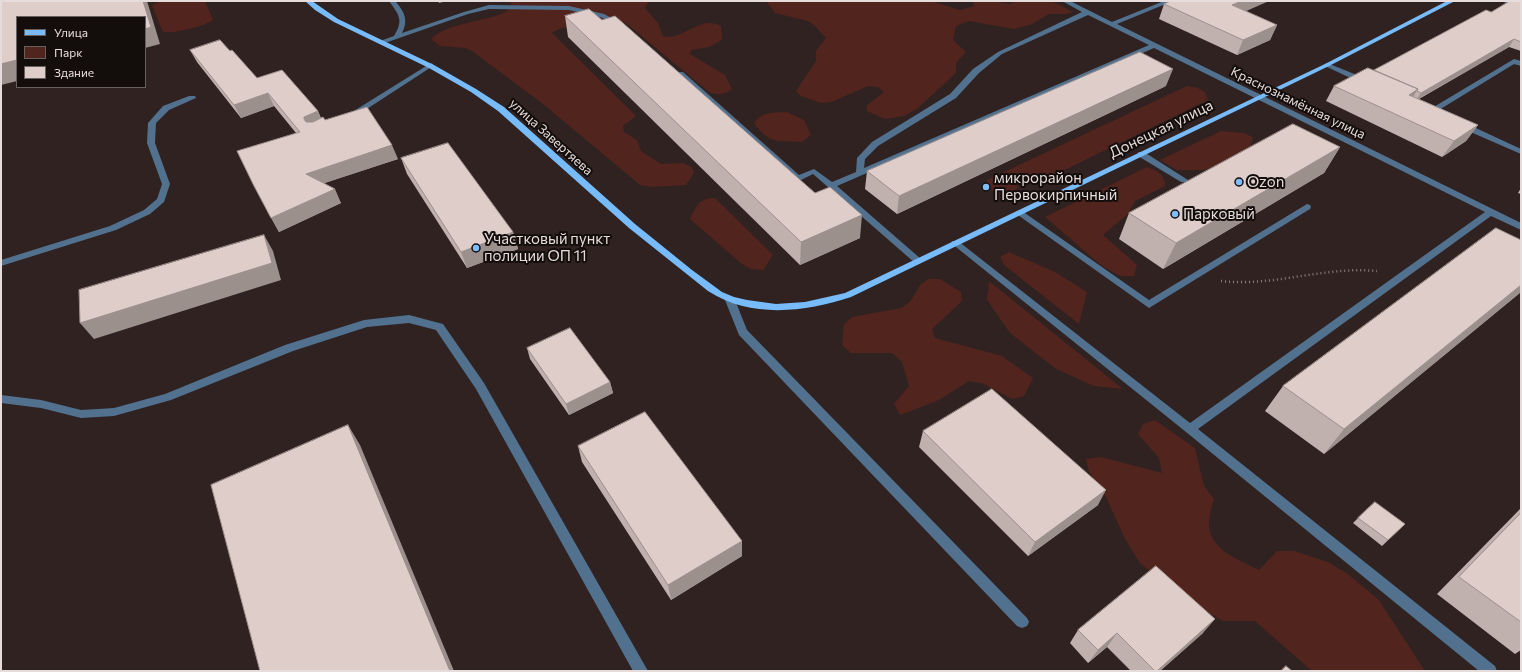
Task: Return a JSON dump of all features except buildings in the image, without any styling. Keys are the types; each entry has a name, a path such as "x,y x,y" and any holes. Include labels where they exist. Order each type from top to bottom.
{"main road":[{"name":"улица Завертяева","path":"308,1 339,23 431,65 479,93 501,109 646,238 700,281 730,300 765,308"},
{"name":"Донецкая улица","path":"765,308 802,307 824,303 848,295 1327,65 1452,1"}],"street":[{"path":"392,1 403,14 404,26 397,36"},
{"name":"Краснознамённая улица","path":"1065,1 1521,227"},
{"path":"1112,24 1170,1"},
{"path":"1504,1 1521,8"},
{"path":"382,42 466,13 489,7 538,4 569,8 602,15 629,29"},
{"path":"860,174 862,158 875,144 953,96 976,71 1000,53 1088,12"},
{"path":"831,186 1155,45"},
{"path":"1431,111 1514,62 1521,64"},
{"path":"349,116 363,109 431,65"},
{"path":"1327,65 1369,83"},
{"path":"676,70 798,178 814,171 918,261"},
{"path":"1,263 113,228 147,212 161,200 166,184 151,143 152,123 166,108 192,98"},
{"path":"1452,121 1521,152"},
{"path":"1141,154 1184,180"},
{"path":"1019,213 1149,305 1307,207"},
{"path":"1190,429 1491,212"},
{"path":"955,243 1190,429 1490,671"},
{"path":"730,300 743,332 1022,622"},
{"path":"1,398 41,404 80,414 114,412 167,397 289,348 367,323 409,319 438,327 480,386 641,671"}],"path":[{"path":"1195,277 1235,283 1286,280 1337,271 1373,270 1404,274"}],"green space":[{"path":"161,1 205,1 213,20 204,25 189,29 174,32 163,32 152,6"},
{"path":"510,1 649,1 645,8 658,23 663,36 671,37 706,23 713,23 721,26 722,40 709,47 691,50 690,54 725,75 732,89 721,94 709,92 626,23 587,27 567,27 561,28 552,33 636,116 623,126 624,132 637,140 641,151 661,164 683,163 692,167 694,173 686,185 652,187 640,185 543,104 472,51 466,48 440,46 431,39 449,28 506,12 512,7"},
{"path":"766,1 931,1 960,10 974,6 973,2 975,1 993,1 1010,4 1017,1 1052,1 1073,12 1067,14 1049,14 1030,25 1014,29 969,21 956,26 953,40 966,52 956,63 956,73 918,108 904,116 885,119 867,111 867,105 884,92 878,87 868,86 832,102 821,103 801,96 796,91 816,61 816,51 826,38 814,25 808,21 775,13"},
{"path":"1187,86 1198,88 1205,92 1208,100 1038,183 1027,180 1018,182 1016,195 1005,197 986,187 987,180"},
{"path":"787,112 804,120 811,135 802,142 780,141 769,138 759,130 754,123 761,116"},
{"path":"1221,131 1244,133 1253,137 1250,147 1228,164 1204,170 1177,170 1160,160"},
{"path":"1147,167 1162,176 1165,186 1135,201 1128,214 1103,235 1137,265 1134,276 1120,276 1102,266 1045,217"},
{"path":"715,198 773,255 763,270 751,269 742,264 690,219 694,210 701,201"},
{"path":"1009,252 1055,272 1087,292 1079,324 1004,265 1000,257"},
{"path":"928,279 940,279 961,292 962,301 932,329 935,338 1002,356 1033,378 1024,396 1012,399 984,384 969,381 939,400 900,415 894,404 909,386 902,362 892,353 851,353 842,345 844,324 852,317 901,308 910,302 920,285"},
{"path":"989,281 1123,389 1094,386 1056,369 1010,333 987,300"},
{"path":"1155,420 1195,448 1204,486 1214,499 1210,515 1210,533 1214,541 1220,547 1235,558 1259,570 1277,551 1294,551 1328,562 1348,574 1379,600 1425,671 1312,671 1255,621 1223,621 1186,600 1140,563 1125,539 1106,497 1089,472 1086,459 1101,457 1162,473 1159,458 1138,434 1143,424"}],"place":[{"name":"Ozon","path":"1239,182"},
{"name":"микрорайон Первокирпичный","path":"986,187"},
{"name":"Парковый","path":"1175,214"},
{"name":"Участковый пункт полиции ОП 11","path":"476,248"}]}
